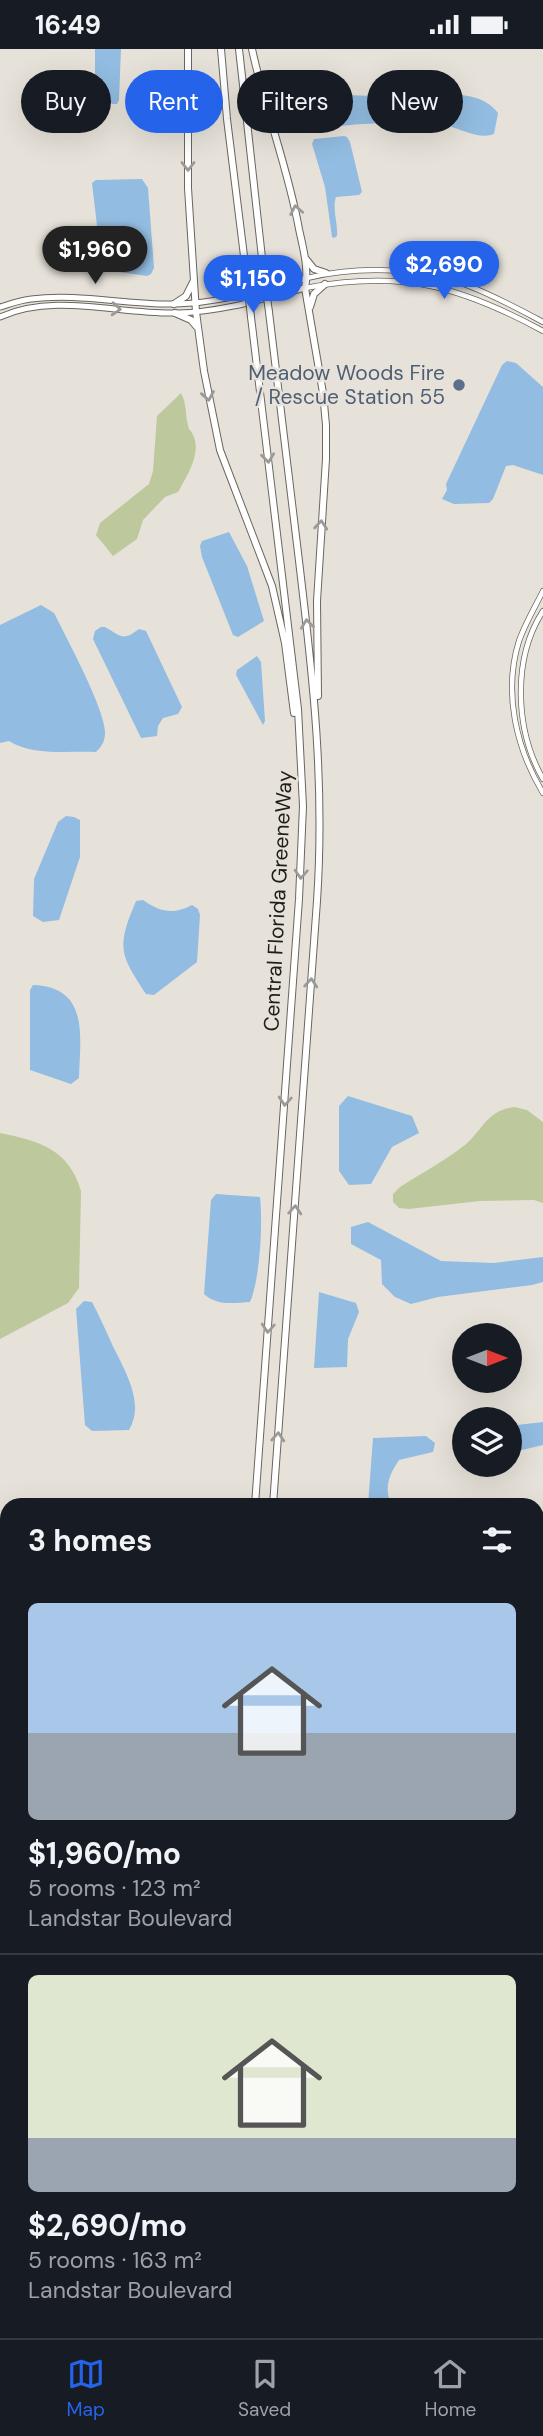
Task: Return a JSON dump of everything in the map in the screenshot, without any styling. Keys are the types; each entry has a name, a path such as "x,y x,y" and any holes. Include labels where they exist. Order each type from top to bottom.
{"highway":[{"path":"188,49 188,188 197,328 220,450 262,555 280,615 294,709 303,806"},
{"name":"Central Florida GreeneWay","path":"221,49 227,120 297,698 303,806 299,913 256,1498"},
{"name":"Central Florida GreeneWay","path":"239,49 246,130 318,740 319,871 274,1498"},
{"path":"252,49 293,195 304,255 307,278 305,288 326,425 317,601 318,740"},
{"path":"304,255 314,269 327,274"},
{"path":"174,304 189,292 195,277"},
{"path":"310,309 314,294 325,284"},
{"path":"175,313 191,320 197,328"}],"main road":[{"path":"0,307 28,299 61,296 174,304 219,300 307,278"},
{"path":"0,317 36,308 61,306 196,312 237,306 305,288"}],"street":[{"path":"307,278 382,270 437,278 470,286 543,322"},
{"path":"305,288 325,284 399,281 437,286 478,299 543,331"},
{"path":"543,591 519,641 513,705 518,737 530,771 543,793"},
{"path":"543,611 537,620 523,666 520,701 523,725 532,756 543,779"}],"green space":[{"path":"181,393 195,442 195,457 178,492 165,497 143,520 137,539 113,556 96,535 100,523 149,484 153,471 157,416"},
{"path":"515,1107 527,1110 543,1122 543,1203 534,1200 480,1201 409,1209 399,1208 393,1202 393,1194 400,1187 461,1148 497,1112"},
{"path":"0,1133 51,1149 69,1165 81,1191 79,1288 68,1303 0,1339"}],"water":[{"path":"95,49 121,49 117,104 111,103 111,70 95,70"},
{"path":"353,95 367,96 367,124 353,125"},
{"path":"463,96 484,101 498,113 494,134 482,136 463,131"},
{"path":"344,136 350,142 362,192 359,195 336,197 337,236 334,238 325,187 312,144 314,139"},
{"path":"142,179 148,188 154,268 147,276 105,270 102,268 92,183 96,180"},
{"path":"507,361 516,363 543,387 543,475 513,465 506,466 489,503 454,504 442,499 447,490 446,484 502,365"},
{"path":"229,532 247,566 264,621 238,637 233,635 200,546 202,541"},
{"path":"41,605 54,613 99,708 105,736 96,752 39,751 9,741 0,743 0,625"},
{"path":"101,627 122,636 139,629 146,631 182,707 178,714 163,718 158,726 157,736 141,738 93,639 95,631"},
{"path":"257,656 261,662 265,721 263,725 236,675 237,670"},
{"path":"66,816 80,820 80,857 59,920 43,922 33,916 34,879 58,822"},
{"path":"143,900 167,911 192,905 198,909 200,915 197,962 154,995 146,994 126,959 124,950 125,930 136,901"},
{"path":"33,985 51,988 64,995 73,1004 78,1017 79,1078 71,1084 30,1070 30,990"},
{"path":"348,1096 412,1116 419,1133 392,1147 371,1184 349,1185 339,1171 339,1106"},
{"path":"216,1194 260,1197 260,1251 250,1302 220,1302 204,1294 211,1200"},
{"path":"368,1222 441,1261 494,1263 543,1257 543,1282 438,1297 411,1304 395,1297 382,1284 381,1260 351,1244 351,1227"},
{"path":"319,1292 356,1303 359,1312 348,1339 347,1367 314,1368"},
{"path":"84,1301 92,1302 131,1385 135,1408 129,1430 92,1431 85,1425 76,1309"},
{"path":"543,1422 543,1445 522,1450 522,1424"},
{"path":"426,1436 435,1443 433,1452 399,1460 389,1481 389,1498 369,1498 373,1438"}],"place":[{"name":"Meadow Woods Fire / Rescue Station 55","path":"459,385"}]}
